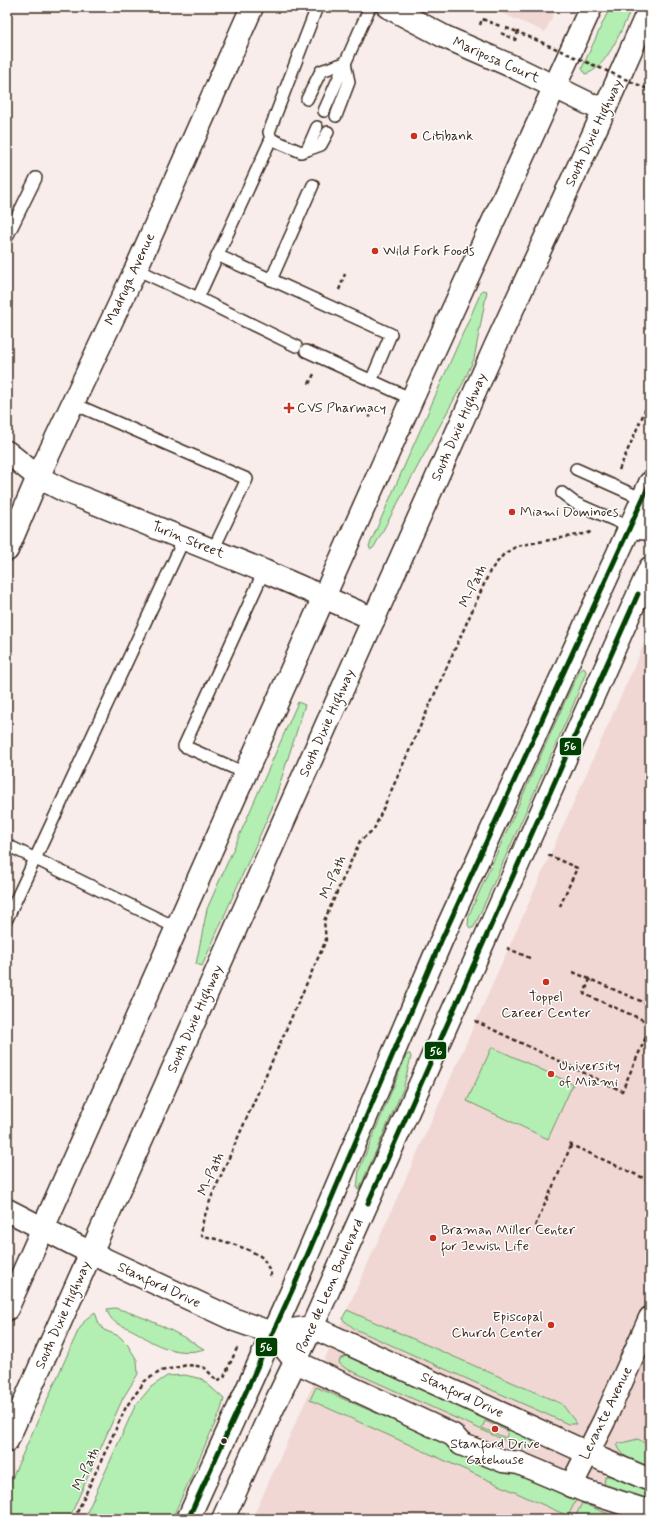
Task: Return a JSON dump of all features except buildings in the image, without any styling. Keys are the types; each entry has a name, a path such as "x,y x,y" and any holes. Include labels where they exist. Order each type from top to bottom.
{"main road":[{"name":"Madruga Avenue","path":"7,550 38,477 136,269 252,7"},
{"name":"Mariposa Court","path":"388,7 445,37 516,68 604,111"},
{"path":"7,1309 324,596 591,7"},
{"name":"South Dixie Highway","path":"7,1441 498,340 604,111 650,7"},
{"name":"Turin Street","path":"7,452 38,477 65,491 264,571 374,619"},
{"path":"188,1519 295,1284 441,941 640,528 648,494"},
{"name":"Ponce de Leon Boulevard","path":"223,1519 312,1327 650,568"},
{"name":"Stanford Drive","path":"7,1210 91,1253 235,1320 272,1333 312,1327 650,1480"},
{"name":"Levante Avenue","path":"571,1486 623,1380 650,1318"},
{"path":"272,1333 296,1362 453,1435 461,1444 503,1461 519,1462 571,1486 650,1512"}],"lane":[{"path":"198,298 271,139 269,132 317,7"},
{"path":"324,111 370,7"},
{"path":"307,99 321,71 345,63"},
{"path":"336,116 349,82 345,63"},
{"path":"307,150 317,127"},
{"path":"271,139 301,152 321,145 328,132"},
{"path":"7,237 36,178"},
{"path":"271,280 313,185"},
{"path":"217,256 392,334 371,381"},
{"path":"136,269 412,400"},
{"path":"72,403 247,479 213,550"},
{"path":"576,469 648,494"},
{"path":"562,493 575,503 640,528"},
{"path":"7,919 184,539"},
{"path":"245,773 184,746 264,571"},
{"path":"7,845 177,928"}],"path":[{"path":"487,28 480,25 482,19 500,26"},
{"path":"506,28 650,90"},
{"path":"494,30 515,40 518,32"},
{"path":"618,471 650,399"},
{"name":"M-Path","path":"271,1274 260,1256 231,1243 201,1235 210,1198 326,940 324,921 360,841 374,828 490,571 504,554 517,546 589,533 592,528"},
{"path":"546,854 577,868 560,906"},
{"path":"504,946 532,959"},
{"path":"573,972 650,1005"},
{"path":"590,979 584,994 650,1023"},
{"path":"472,1020 622,1091 650,1028"},
{"path":"535,1226 570,1145 650,1181"},
{"name":"M-Path","path":"74,1519 126,1407 144,1381 162,1372 187,1365 205,1368 217,1380 224,1377"}],"shaded area":[{"path":"488,7 557,7 545,32"},
{"name":"University of Miami","path":"650,631 650,1519 252,1519 347,1310"}],"green space":[{"path":"610,7 632,7 607,56 593,71 585,74 582,68"},
{"path":"482,290 487,291 474,359 463,383 374,547 370,549 369,546"},
{"path":"582,668 585,669 586,672 572,708 475,925 473,928 470,928 468,925 469,915 566,699"},
{"path":"298,702 305,705 272,808 202,966 196,964 207,909"},
{"path":"492,1047 573,1084 548,1139 467,1101"},
{"path":"408,1054 410,1054 411,1057 403,1089 359,1190 357,1189 359,1170"},
{"path":"115,1308 126,1311 161,1326 204,1349 191,1352 177,1351 156,1344 114,1321 107,1309"},
{"path":"347,1310 562,1404 577,1424 568,1424 355,1329 342,1319"},
{"path":"95,1312 99,1324 104,1330 119,1336 127,1344 137,1360 138,1374 123,1398 69,1519 7,1519 7,1489 78,1331 86,1319"},
{"path":"346,1356 527,1437 533,1442 532,1447 524,1449 345,1368 339,1363 340,1359","holes":["485,1421 508,1431 506,1438 482,1428"]},
{"path":"185,1375 202,1379 224,1399 221,1410 172,1519 84,1519 135,1406 151,1387 167,1376"},
{"path":"316,1387 576,1500 568,1516 310,1400"},
{"path":"638,1439 650,1446 650,1470 626,1457 619,1449 617,1444"},
{"path":"613,1474 650,1488 650,1501 609,1489 604,1485 605,1477"},
{"path":"582,1503 620,1519 574,1519"}],"transit line":[{"name":"56","path":"188,1519 295,1284 441,941 650,483"},
{"name":"56","path":"368,1203 638,594"}],"place":[{"name":"Citibank","path":"414,136"},
{"name":"Wild Fork Foods","path":"375,251"},
{"name":"CVS Pharmacy","path":"289,408"},
{"name":"Miami Dominoes","path":"512,512"},
{"name":"Toppel Career Center","path":"546,982"},
{"name":"University of Miami","path":"551,1074"},
{"name":"Braman Miller Center for Jewish Life","path":"433,1238"},
{"name":"Episcopal Church Center","path":"551,1325"},
{"name":"Stanford Drive Gatehouse","path":"495,1429"}]}
